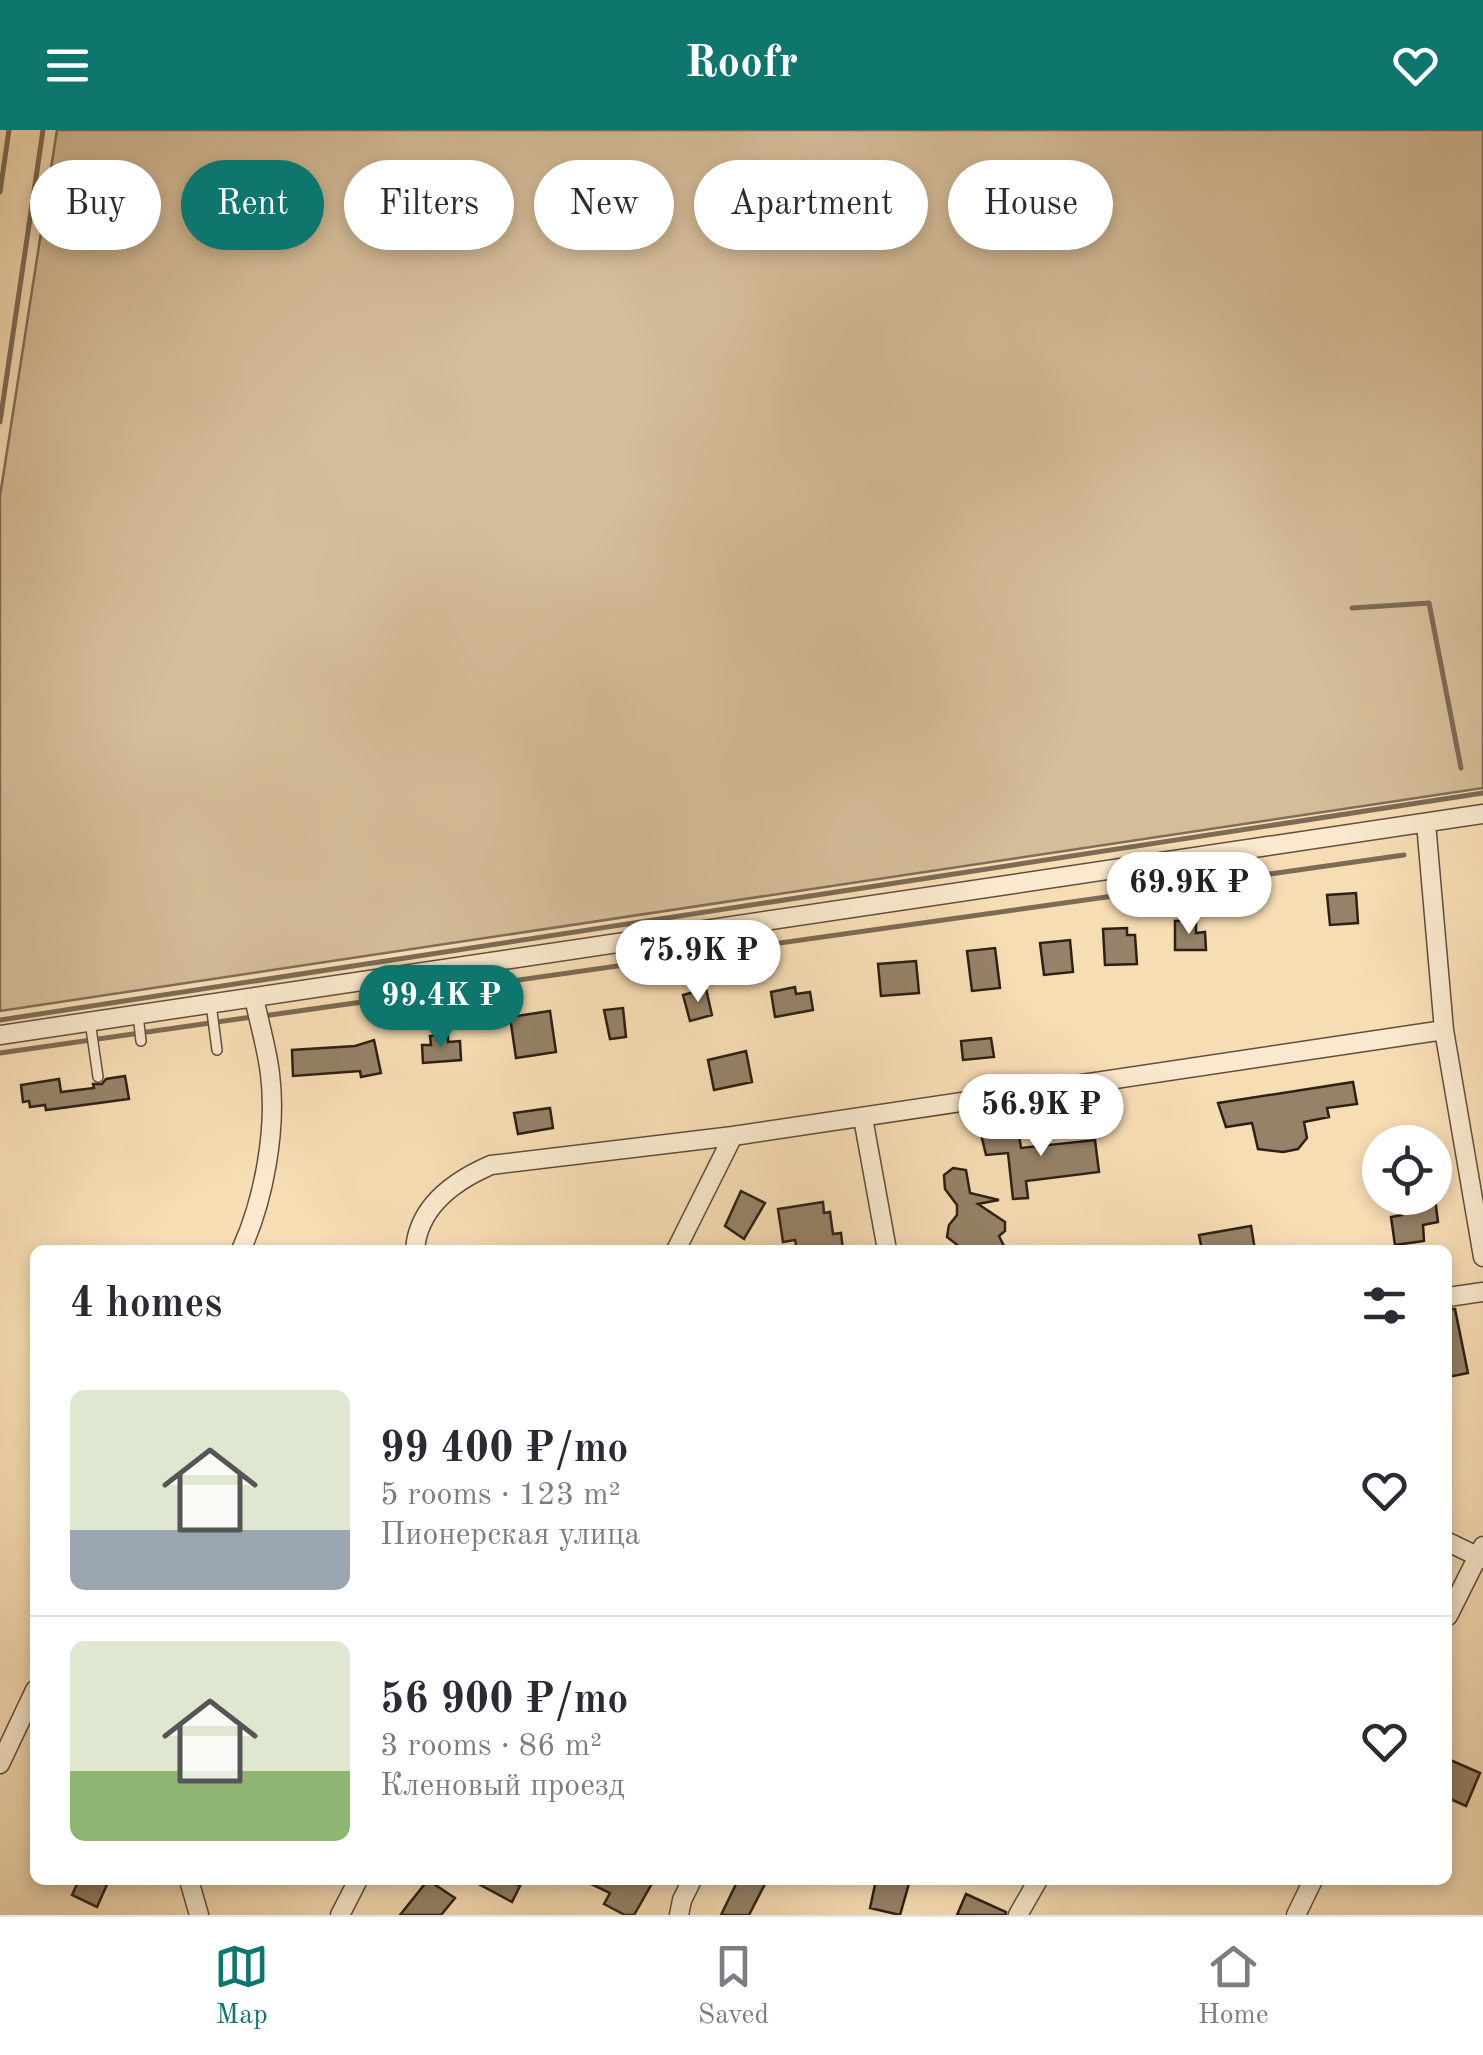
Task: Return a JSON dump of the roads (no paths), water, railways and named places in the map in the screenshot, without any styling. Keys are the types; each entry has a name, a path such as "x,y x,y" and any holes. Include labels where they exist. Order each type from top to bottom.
{"street":[{"path":"0,1035 1483,814"},
{"path":"1426,822 1444,1030 1483,1257"},
{"path":"243,1245 258,1194 271,1114 270,1074 254,998"},
{"path":"415,1245 427,1212 464,1176 491,1165 864,1118 1444,1030"},
{"path":"864,1118 886,1245"},
{"path":"678,1245 733,1136"},
{"path":"1452,1296 1483,1292"},
{"path":"1452,1543 1481,1554 1452,1608"},
{"path":"0,1764 30,1701"},
{"path":"190,1885 199,1915"},
{"path":"340,1915 355,1885"},
{"path":"679,1915 690,1885"},
{"path":"1018,1915 1035,1885"},
{"path":"1296,1915 1311,1885"}],"lane":[{"path":"211,1004 218,1050"},
{"path":"138,1015 141,1042"},
{"path":"90,1022 98,1078"}],"waterway":[{"path":"0,192 9,130"},
{"path":"0,422 43,130"},
{"path":"1352,608 1429,603 1461,768"},
{"path":"0,1020 1483,793"},
{"path":"263,1016 1404,855"},
{"path":"0,1053 252,1017"}]}
